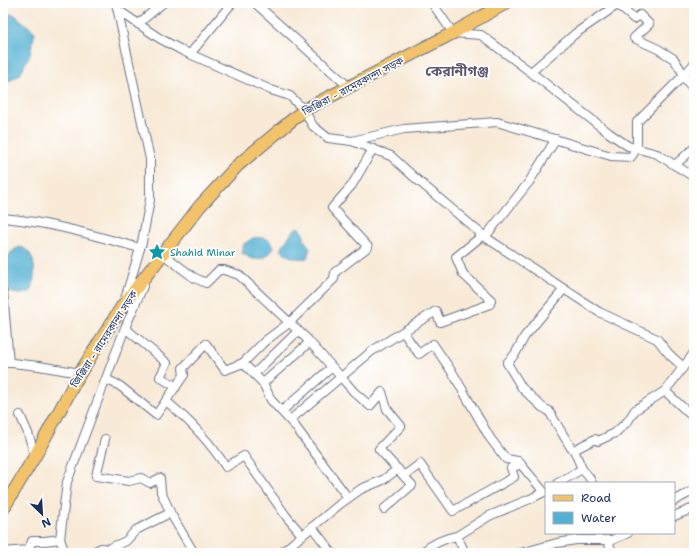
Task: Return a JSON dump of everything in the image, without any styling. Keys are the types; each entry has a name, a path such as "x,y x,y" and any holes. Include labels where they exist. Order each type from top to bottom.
{"main road":[{"name":"জিঞ্জিরা - রামেরকান্দা সড়ক","path":"3,509 35,456 80,373 123,305 200,206 238,165 304,110 453,33 506,3"}],"street":[{"path":"138,24 163,3"},
{"path":"190,54 232,3"},
{"path":"255,3 349,88"},
{"path":"432,3 453,33 481,35 628,146 657,154 694,178"},
{"path":"606,3 620,4 634,19 640,15 649,24 634,38 658,49 674,59 686,80 694,90"},
{"path":"531,72 576,33 620,4"},
{"path":"117,6 138,24 159,38 190,54 271,90 290,96 304,110 313,126 328,138 352,141 391,156 484,236 599,312 657,339 683,367"},
{"path":"117,6 150,158 150,200 140,248 123,305"},
{"path":"352,141 404,128 496,122 611,156 631,157 637,148 637,122 694,64"},
{"path":"290,420 372,351 436,312 440,322 490,304 491,300 463,274 456,258 484,236 529,182 556,139"},
{"path":"675,165 694,148"},
{"path":"106,379 120,386 156,415 184,375 184,368 206,344 226,370 243,363 265,341 289,323 334,279 335,272 368,248 332,208 352,185 373,149"},
{"path":"3,218 52,226 140,248"},
{"path":"163,254 193,277 206,283 219,270 224,270 239,275 310,342 354,392 370,406 382,392 387,408 401,426 379,449 412,485 384,509"},
{"path":"65,553 60,539 67,482 125,328 149,273"},
{"path":"564,289 525,336 515,354 507,363 522,388 542,407 549,411 571,448 574,450 582,469 592,482"},
{"path":"3,291 6,363 40,366 80,373"},
{"path":"125,328 167,363 160,376 176,387"},
{"path":"254,374 298,331"},
{"path":"403,332 419,354 433,344 454,375 490,438 506,459 518,461 545,491 489,516 457,536 448,537 421,553"},
{"path":"263,383 310,342"},
{"path":"574,450 595,439 598,441 615,433 628,421 635,410 665,391 694,353"},
{"path":"243,363 263,383 271,400 290,420 348,498"},
{"path":"282,411 332,367"},
{"path":"665,391 694,418"},
{"path":"166,401 203,436 215,450 226,467 244,456 286,516 302,535"},
{"path":"20,414 35,456"},
{"path":"105,439 96,476 129,481 141,478 150,483 160,478 161,492 170,513 194,553"},
{"path":"404,476 420,464 453,511 514,477 511,468 521,464"},
{"path":"560,482 582,469"},
{"path":"281,553 348,498 361,489 383,480 398,470"},
{"path":"675,500 694,490"},
{"path":"675,516 694,508"},
{"path":"92,553 101,548 108,549 126,541 136,530 170,513"},
{"path":"312,527 332,553"},
{"path":"521,553 557,543 576,540 612,540 615,535"},
{"path":"457,536 465,553"},
{"path":"3,552 28,550 32,541 45,542 60,539"},
{"path":"607,540 613,553"}],"water":[{"path":"3,12 15,15 35,32 30,54 20,74 9,81 3,77"},
{"path":"297,228 300,228 302,231 305,241 310,248 307,258 300,259 293,257 281,250 288,238"},
{"path":"253,238 266,238 274,247 264,258 251,258 242,253 244,244"},
{"path":"20,247 30,254 34,266 34,280 30,292 21,294 12,293 5,274 6,261 9,255"}],"place":[{"name":"Shahid Minar","path":"157,252"}],"district":[{"name":"কেরানীগঞ্জ","path":"457,71"}]}
